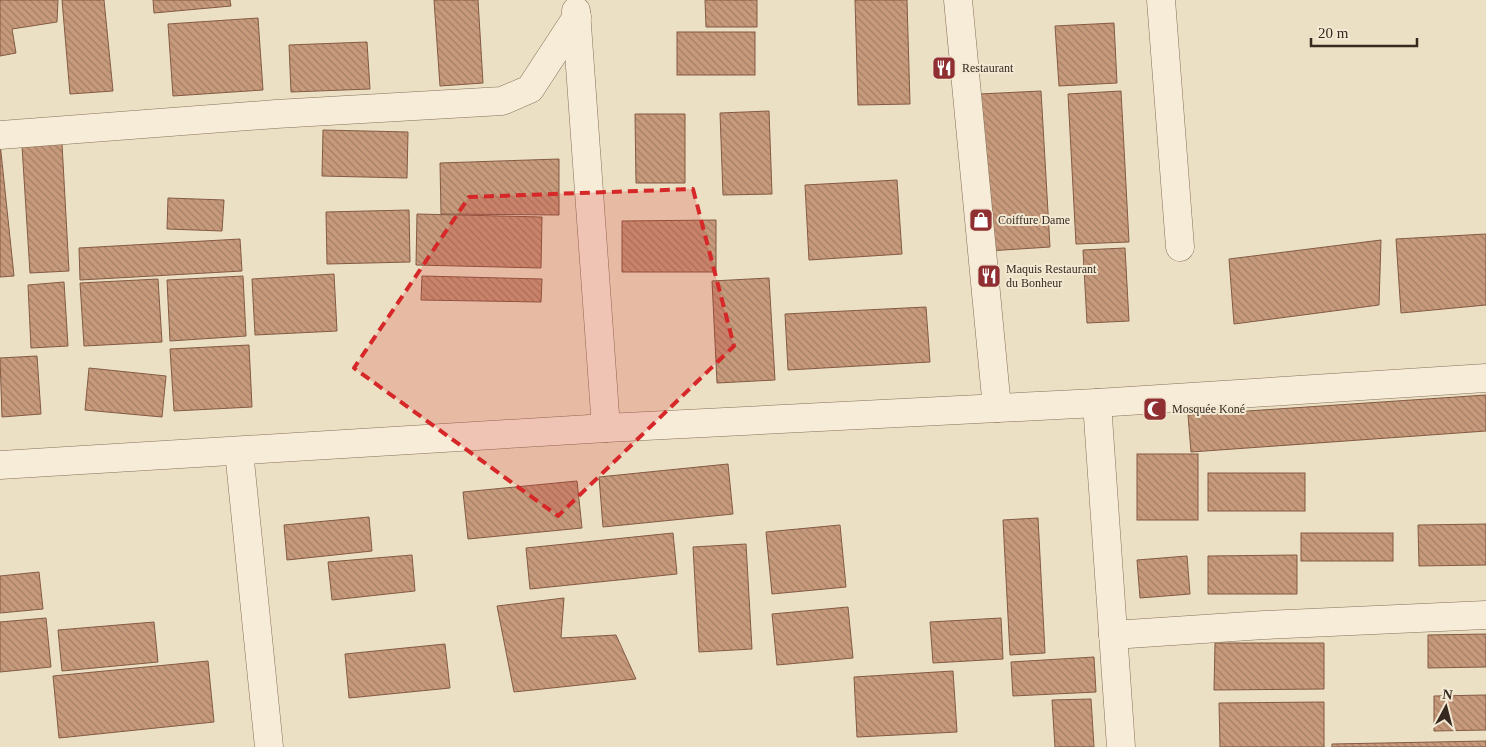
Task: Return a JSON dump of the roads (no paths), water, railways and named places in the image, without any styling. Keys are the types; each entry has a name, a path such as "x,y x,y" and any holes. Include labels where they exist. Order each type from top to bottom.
{"street":[{"path":"958,0 998,408"},
{"path":"1161,0 1180,247"},
{"path":"576,9 606,428"},
{"path":"0,135 276,114 502,101 530,89 576,9"},
{"path":"0,465 606,428 1097,403 1486,378"},
{"path":"1097,403 1121,747"},
{"path":"239,451 269,747"},
{"path":"1113,635 1264,625 1486,615"}],"place":[{"name":"Restaurant","path":"944,68"},
{"name":"Coiffure Dame","path":"981,220"},
{"name":"Maquis Restaurant du Bonheur","path":"989,276"},
{"name":"Mosquée Koné","path":"1155,409"}]}
